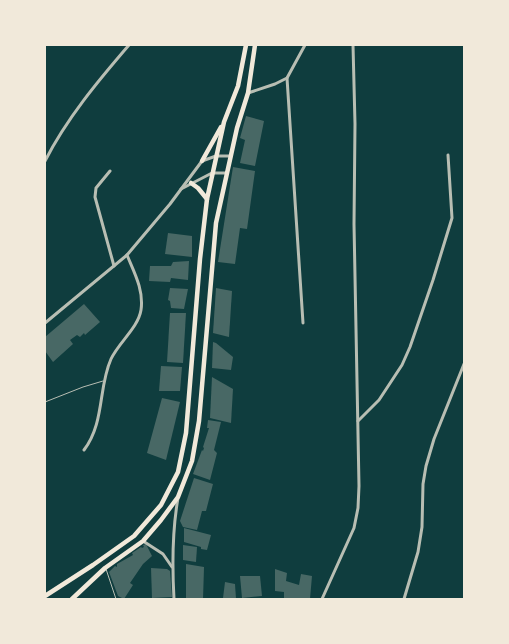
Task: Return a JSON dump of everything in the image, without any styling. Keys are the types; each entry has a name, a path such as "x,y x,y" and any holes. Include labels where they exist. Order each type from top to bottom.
{"main road":[{"path":"45,596 134,536 161,505 178,472 186,433 200,259 207,199 224,122 238,86 246,45"},
{"path":"72,598 105,568 143,541 170,510 178,497 192,461 196,442 216,223 240,113 248,93 255,45"},
{"path":"202,160 224,122"},
{"path":"191,183 207,199"}],"street":[{"path":"45,161 67,124 129,45"},
{"path":"248,93 276,84 287,78 306,45"},
{"path":"322,599 354,528 358,508 353,45"},
{"path":"287,78 303,323"},
{"path":"358,422 379,400 402,364 410,347 433,280 452,218 448,155"},
{"path":"45,323 126,255 170,204 202,160 216,156 231,156"},
{"path":"110,171 96,188 95,198 114,266"},
{"path":"179,190 212,173 227,174"},
{"path":"84,450 96,426 102,404 106,372 112,356 138,318 141,310 140,289 126,255"},
{"path":"404,599 418,552 422,527 423,484 426,466 434,439 464,364"},
{"path":"174,599 172,568 173,527 178,497"},
{"path":"143,541 163,554 172,568"}],"lane":[{"path":"45,402 83,386 105,380"},
{"path":"105,568 116,599"}],"building":[{"path":"246,116 264,121 255,166 240,163 245,140 240,138"},
{"path":"233,167 255,171 247,229 240,228 235,264 218,262"},
{"path":"168,233 192,236 192,257 165,254"},
{"path":"189,261 188,280 171,278 170,282 149,281 150,266 171,266 173,262"},
{"path":"170,288 188,289 184,309 171,308 170,301 168,300"},
{"path":"216,288 232,291 229,337 213,333"},
{"path":"84,304 100,322 85,335 84,333 80,337 77,335 70,340 73,344 53,362 45,351 45,337"},
{"path":"170,313 186,313 183,363 167,362"},
{"path":"213,342 233,357 231,370 212,368"},
{"path":"161,366 182,367 180,391 159,391"},
{"path":"212,377 233,389 231,423 210,418"},
{"path":"162,398 180,402 166,460 147,453"},
{"path":"208,420 221,422 214,450 217,453 210,480 193,474 204,448 209,428 207,428"},
{"path":"194,478 213,484 206,511 202,511 197,530 183,527 180,521"},
{"path":"184,528 211,535 207,550 184,542"},
{"path":"146,544 152,556 143,564 130,583 133,585 124,599 118,596 109,572 115,566 117,567 117,564 133,555 132,553"},
{"path":"183,545 197,547 196,562 183,560"},
{"path":"186,564 204,567 203,599 186,599"},
{"path":"151,568 167,569 170,571 172,597 152,598"},
{"path":"275,569 287,573 286,581 299,585 301,574 312,576 310,599 284,599 284,592 275,591"},
{"path":"240,576 260,576 262,596 242,598"},
{"path":"225,582 235,584 236,599 223,598"}]}
